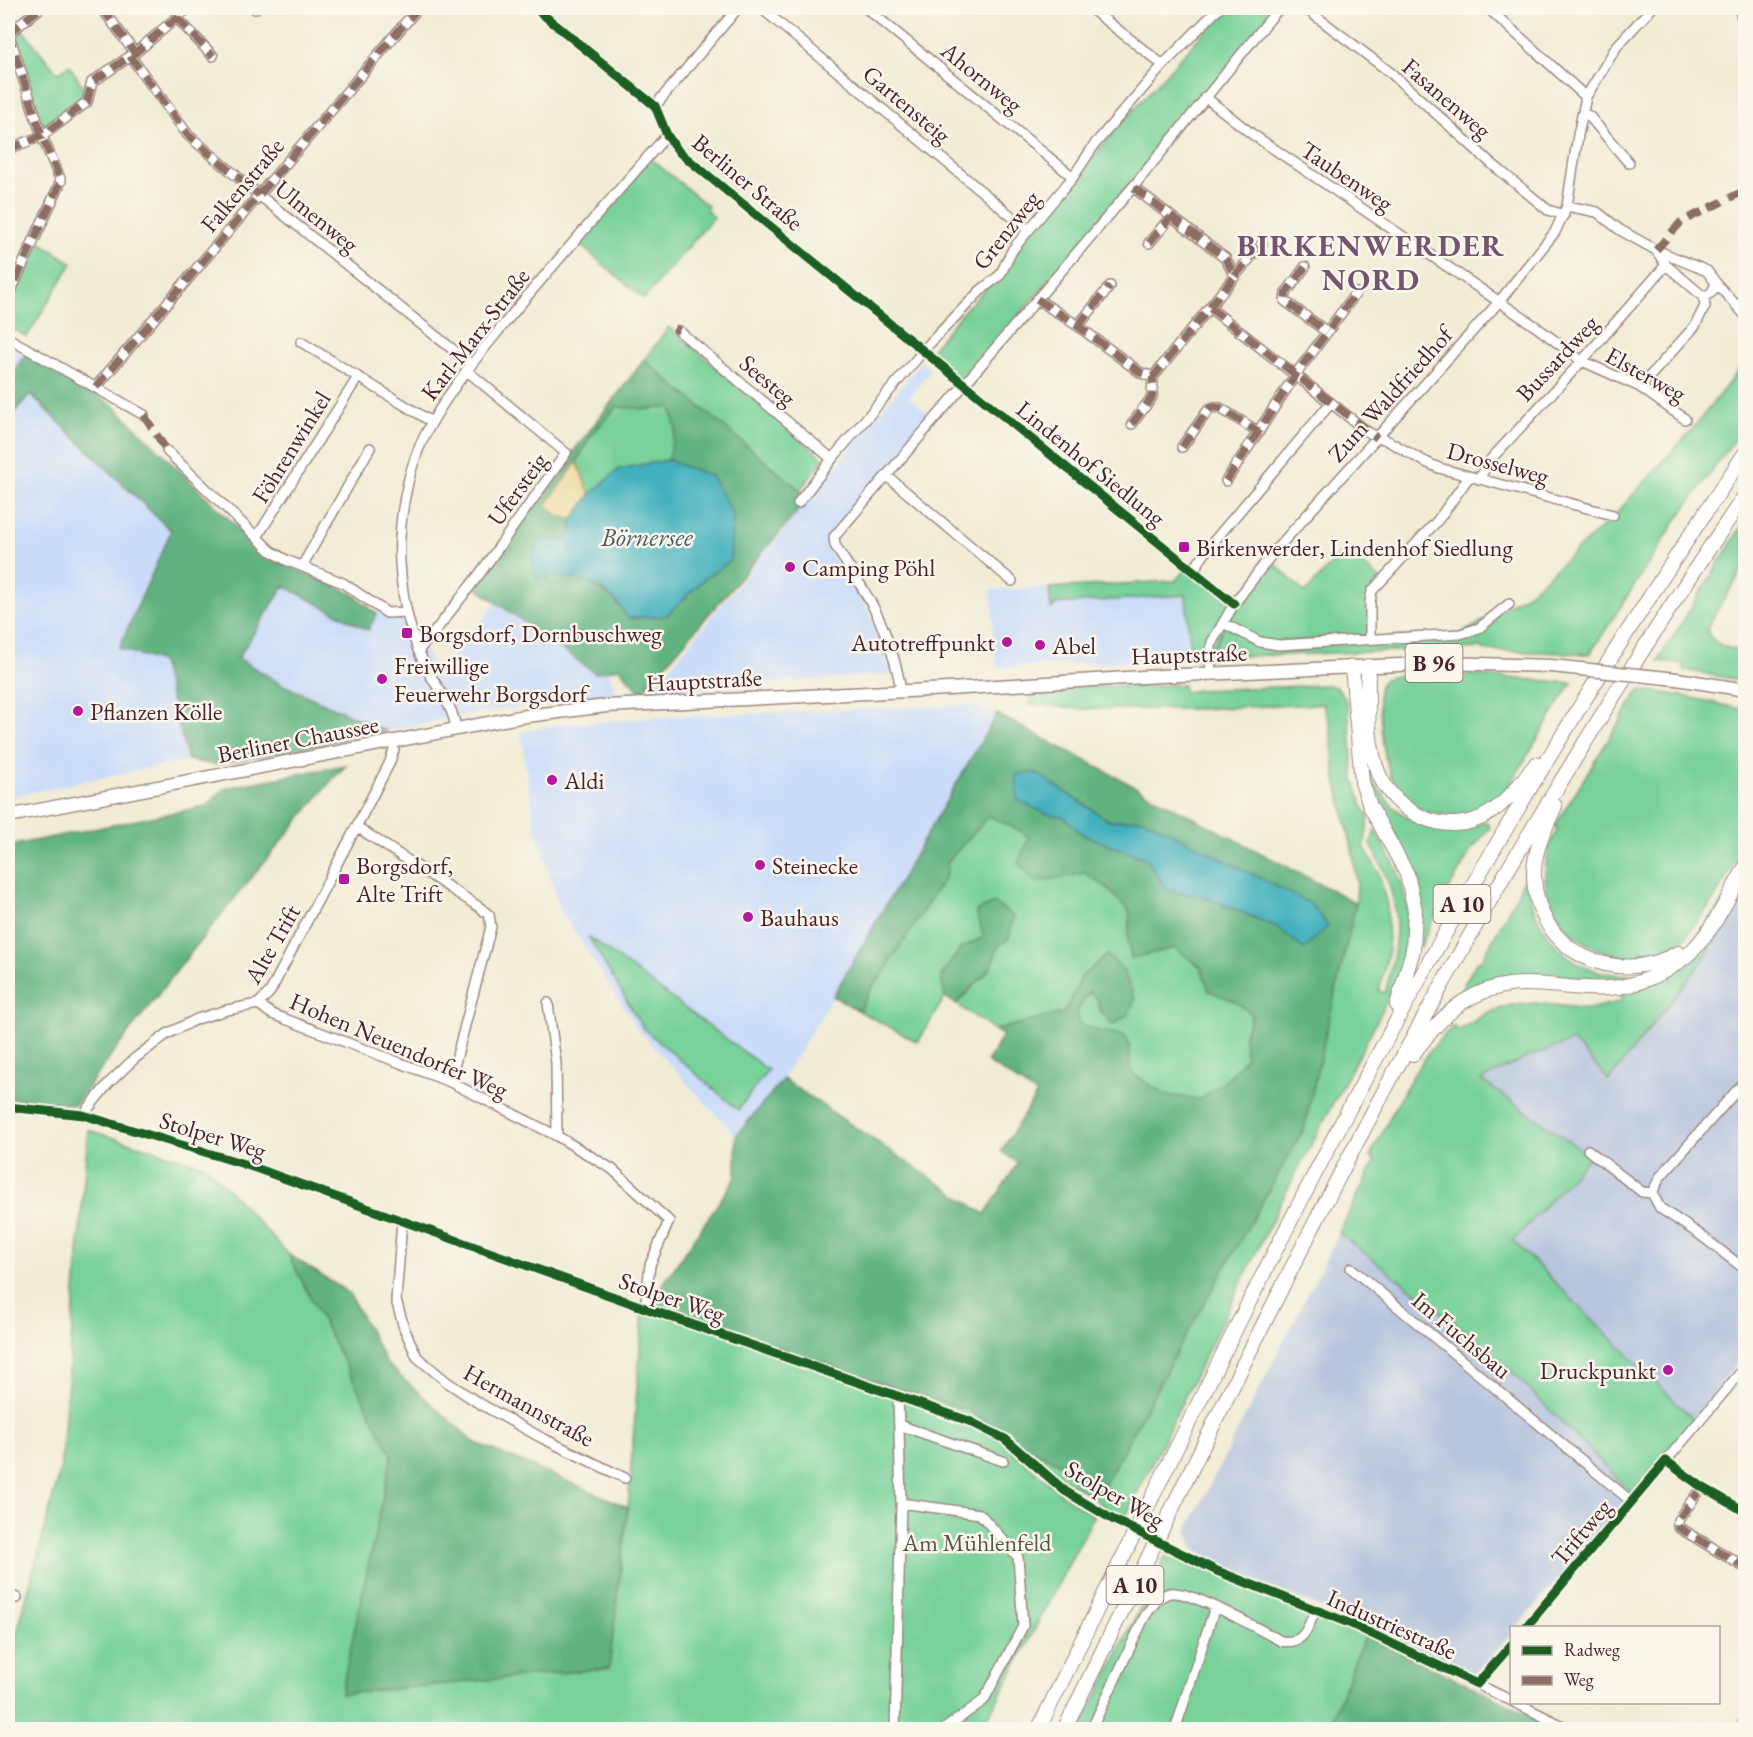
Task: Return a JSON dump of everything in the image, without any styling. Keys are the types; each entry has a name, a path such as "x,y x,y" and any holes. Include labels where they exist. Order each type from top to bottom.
{"highway":[{"name":"A 10","path":"1038,1730 1226,1348 1367,1076 1441,940 1561,735 1660,579 1746,452"},
{"name":"A 10","path":"1064,1730 1303,1248 1382,1097 1502,879 1641,654 1746,494"},
{"path":"1368,666 1371,742 1378,771 1390,793 1399,803 1423,818 1456,823 1472,821 1489,813 1504,801 1561,735"},
{"path":"1352,667 1362,783 1370,806 1407,874 1415,910 1413,950 1401,997 1367,1076"},
{"path":"1575,760 1537,851 1534,877 1538,902 1548,923 1564,943 1582,956 1604,965 1629,968 1654,964 1677,953 1699,934 1746,856"},
{"path":"1382,1097 1438,1024 1462,1002 1476,995 1524,982 1599,988 1623,986 1649,978 1674,965 1695,948 1746,866"}],"main road":[{"name":"Hauptstraße","path":"633,706 1044,682 1448,663 1551,666 1677,679 1746,690"},
{"name":"Berliner Chaussee","path":"8,816 519,717 633,706"}],"street":[{"path":"8,297 61,181 42,136 8,33 40,8"},
{"name":"Ulmenweg","path":"102,8 188,135 469,367"},
{"path":"8,149 42,136 87,102 92,82 133,55 188,8"},
{"name":"Falkenstraße","path":"96,387 418,8"},
{"name":"Berliner Straße","path":"535,8 655,106 667,135 679,152 922,352"},
{"path":"655,106 738,8"},
{"name":"Gartensteig","path":"761,8 1028,230"},
{"name":"Ahornweg","path":"866,8 1073,177"},
{"path":"1090,8 1163,65"},
{"name":"Grenzweg","path":"798,503 831,459 922,352 969,302 1000,275 1013,249 1073,177 1095,144 1163,65 1219,8"},
{"path":"901,692 899,674 875,611 835,545 834,537 1132,187 1280,8"},
{"name":"Fasanenweg","path":"1305,8 1390,73 1492,164 1548,210 1597,212 1620,230 1656,250 1707,271 1746,316"},
{"path":"1488,8 1586,97"},
{"name":"Zum Waldfriedhof","path":"1211,675 1211,648 1223,623 1234,604 1272,554 1498,303 1555,232 1566,210 1586,97 1617,46 1652,8"},
{"path":"1739,8 1746,29"},
{"path":"177,18 213,56"},
{"name":"Taubenweg","path":"1205,97 1252,134 1498,303"},
{"path":"1582,113 1589,116 1629,163"},
{"name":"Karl-Marx-Straße","path":"456,729 452,709 428,672 418,650 407,612 400,564 403,510 422,441 469,367 574,240 667,135"},
{"path":"1132,187 1225,258 1235,276"},
{"path":"1149,243 1171,217"},
{"path":"1132,424 1152,397 1153,378 1262,244"},
{"name":"Fasanenweg","path":"1656,250 1666,265 1704,297"},
{"name":"Bussardweg","path":"1370,639 1372,591 1582,361 1666,265"},
{"path":"1305,267 1286,293 1286,301 1327,333"},
{"path":"1640,387 1695,326 1705,306 1704,297 1713,292 1716,283"},
{"path":"1078,326 1110,286"},
{"path":"1226,481 1296,374 1356,293"},
{"path":"1037,299 1078,326 1141,374 1153,378"},
{"name":"Elsterweg","path":"1498,303 1535,326 1582,361 1640,387 1685,418"},
{"name":"Drosselweg","path":"1210,308 1377,438 1384,439 1426,463 1614,515"},
{"name":"Seesteg","path":"679,332 831,459"},
{"path":"8,338 144,415"},
{"name":"Föhrenwinkel","path":"301,342 432,422"},
{"name":"Lindenhof Siedlung","path":"922,352 964,383 1043,450 1234,604"},
{"name":"Ufersteig","path":"418,650 481,572 566,453 469,367"},
{"name":"Föhrenwinkel","path":"257,537 358,376"},
{"name":"Zum Waldfriedhof","path":"1193,571 1209,547 1331,403"},
{"path":"1182,447 1209,409 1214,407 1220,408 1259,432"},
{"path":"302,566 370,448"},
{"path":"167,451 271,551 344,583 387,613 407,612"},
{"path":"887,476 1012,581"},
{"name":"Hauptstraße","path":"1223,623 1251,638 1272,644 1288,645 1451,635 1474,630 1484,625 1509,604"},
{"name":"Alte Trift","path":"83,1115 108,1084 134,1059 167,1034 197,1019 226,1010 258,1004 270,992 389,764 394,750 393,742"},
{"path":"357,826 489,915 491,927 450,1082"},
{"path":"548,1003 556,1063 557,1136"},
{"name":"Hohen Neuendorfer Weg","path":"258,1004 272,1014 450,1082 557,1136 612,1169 669,1221 650,1265 645,1308"},
{"path":"1652,1193 1660,1177 1746,1080"},
{"name":"Stolper Weg","path":"8,1107 83,1115 244,1164 969,1421 995,1433 1015,1447 1065,1491 1110,1518 1217,1571 1290,1601"},
{"path":"1588,1150 1642,1192 1652,1193"},
{"path":"1652,1193 1660,1208 1746,1270"},
{"name":"Hermannstraße","path":"402,1221 396,1300 404,1328 417,1357 447,1382 477,1402 542,1438 625,1478"},
{"name":"Im Fuchsbau","path":"1351,1268 1632,1502"},
{"name":"Triftweg","path":"1528,1626 1746,1366"},
{"path":"895,1730 901,1503 898,1396"},
{"path":"898,1425 1003,1461"},
{"path":"1666,1461 1702,1487 1746,1512"},
{"path":"1702,1487 1678,1520 1678,1527 1746,1568"},
{"path":"901,1503 980,1514 1018,1557 1023,1626 984,1700 943,1730"},
{"path":"1091,1730 1144,1618 1164,1595 1172,1592 1193,1598 1281,1641 1289,1642 1296,1642 1303,1635 1315,1611"},
{"name":"Industriestraße","path":"1290,1601 1349,1623 1510,1700"},
{"path":"1175,1730 1215,1608"},
{"path":"1477,1684 1510,1646"},
{"name":"Industriestraße","path":"1517,1704 1571,1730"},
{"path":"1739,1730 1746,1718"}],"shaded area":[{"path":"8,347 26,354 8,378"},
{"path":"921,362 931,370 909,397 932,417 825,545 867,609 880,635 893,674 650,692"},
{"path":"30,394 171,532 119,647 161,662 188,760 8,797 8,420"},
{"path":"284,586 368,630 382,604 420,634 438,675 496,602 595,673 609,670 615,695 471,714 386,731 281,684 238,658"},
{"path":"1049,588 1051,608 1056,604 1186,595 1191,659 996,667 991,590"},
{"path":"969,705 997,714 783,1079 736,1136 640,1032 560,910 534,822 521,732 556,725 661,717"},
{"path":"1745,891 1745,1353 1694,1420 1512,1241 1481,1080 1528,1057 1573,1041 1609,1080 1701,963"},
{"path":"1339,1233 1491,1351 1632,1493 1518,1626 1510,1626 1510,1635 1473,1676 1352,1621 1223,1568 1195,1550 1187,1530"}],"green space":[{"path":"1226,8 1278,8 963,382 927,355 966,308 981,294 1018,245 1124,120"},
{"path":"22,29 57,73 69,65 86,91 85,99 43,126 13,36"},
{"path":"651,159 708,206 706,210 714,217 644,299 579,244"},
{"path":"40,242 72,263 27,337 8,327 8,308"},
{"path":"669,327 824,459 800,490 644,360"},
{"path":"26,354 113,405 242,532 276,561 353,594 377,614 368,630 284,586 238,658 281,684 386,731 215,765 188,760 161,662 119,648 171,531 30,394 8,420 8,378"},
{"path":"644,360 809,498 641,693 619,668 595,673 471,584","holes":["616,407 647,409 671,407 676,429 668,460 711,476 733,515 730,561 705,578 666,616 628,618 613,598 584,580 550,576 542,539 562,542 571,535 573,519 559,516 546,505 570,474 590,437"]},
{"path":"1745,362 1745,425 1674,524 1590,654 1483,650 1482,648 1212,657 1212,649 1224,625 1259,643 1460,635 1530,592 1614,516 1695,426"},
{"path":"616,407 647,409 671,407 676,429 668,460 619,469 590,495 577,462 590,437"},
{"path":"1745,521 1745,566 1707,629 1709,635 1717,643 1745,652 1745,681 1683,670 1685,664 1658,661"},
{"path":"1345,549 1380,579 1373,588 1369,638 1265,642 1225,623 1270,559 1305,593"},
{"path":"1187,568 1233,605 1210,658 1191,659 1186,595 1056,604 1051,609 1049,588 1175,581"},
{"path":"1405,675 1471,675 1572,683 1509,785 1499,796 1489,805 1477,810 1447,815 1427,812 1412,804 1392,780 1387,764 1381,729 1379,688 1388,678"},
{"path":"1183,685 1184,692 1329,685 1338,688 1348,708 1354,779 1362,805 1369,818 1364,846 1379,874 1387,906 1388,954 1379,991 1385,993 1390,972 1394,953 1396,917 1389,883 1371,845 1375,830 1397,869 1407,903 1407,939 1399,975 1284,1196 1125,1518 1105,1508 1089,1494 1068,1482 1020,1444 1105,1484 1176,1353 1356,903 1357,883 1352,848 1335,775 1330,725 1323,704 1195,709 1081,709 1029,704 1040,687"},
{"path":"1639,690 1680,695 1745,710 1745,844 1712,902 1685,938 1651,957 1639,960 1617,960 1617,955 1596,948 1578,938 1564,924 1553,908 1547,889 1545,870 1549,849 1558,828 1554,827"},
{"path":"997,714 1356,903 1304,1129 1176,1353 1104,1485 1020,1444 970,1411 649,1305 736,1177 736,1136 783,1079 985,1214 1018,1163 1001,1151 1037,1094 987,1062 1003,1036 995,1030 1064,1013 1083,975 1107,955 1123,970 1135,999 1128,1014 1113,1025 1100,1010 1098,1000 1089,992 1077,1011 1079,1024 1125,1036 1129,1045 1131,1072 1165,1095 1200,1099 1226,1081 1246,1057 1244,1037 1252,1014 1233,1000 1209,991 1201,967 1175,948 1131,958 1128,940 1130,912 1106,887 1085,873 1036,882 1018,863 1029,838 1021,831 989,816 948,861 946,875 870,990 859,1011 833,996","holes":["1079,800 1109,821 1144,819 1277,927 1202,896 1167,890 1147,859 1082,834 1064,817"]},
{"path":"1365,753 1372,775 1382,793 1408,818 1425,825 1444,828 1465,827 1487,822 1490,827 1472,849 1441,903 1420,948 1422,910 1417,880 1406,853 1385,820 1371,791"},
{"path":"346,765 201,940 75,1105 8,1099 8,846 206,806 225,788"},
{"path":"989,816 1021,831 1030,838 1036,882 1085,872 1106,887 1130,912 1128,940 1131,958 1175,948 1201,967 1209,991 1233,1000 1252,1014 1244,1037 1246,1057 1226,1081 1200,1100 1165,1095 1130,1072 1129,1045 1125,1036 1079,1024 1077,1011 1089,992 1098,1000 1100,1011 1128,1014 1083,975 1064,1013 995,1030 956,1004 991,968 997,948 981,928 985,937 961,948 941,976 945,997 918,1042 859,1011 870,990 946,875 948,861"},
{"path":"1527,870 1533,905 1539,921 1559,948 1588,968 1609,974 1638,975 1605,979 1512,977 1483,984 1456,998 1476,963 1482,959 1518,893"},
{"path":"1745,874 1745,891 1701,963 1609,1080 1573,1041 1528,1057 1481,1080 1590,1156 1513,1241 1694,1420 1632,1493 1491,1351 1339,1233 1375,1160 1370,1157 1406,1087 1429,1053 1454,1026 1458,1031 1487,1013 1511,1005 1535,1003 1589,1009 1622,1001 1621,993 1664,978"},
{"path":"994,903 1014,916 1009,938 997,948 991,968 956,1004 945,997 941,977 961,948 984,937 976,911"},
{"path":"588,936 768,1070 738,1110 643,1028"},
{"name":"Am Mühlenfeld","path":"88,1130 206,1166 288,1254 392,1455 341,1694 609,1668 628,1507 643,1312 649,1305 970,1411 1020,1444 1013,1452 1065,1497 1094,1516 982,1729 8,1730 8,1667 61,1467"},
{"path":"288,1254 349,1293 387,1364 474,1442 628,1507 609,1668 341,1694 392,1455"},
{"path":"1166,1556 1181,1562 1184,1558 1365,1635 1328,1729 1080,1730"},
{"path":"1365,1635 1559,1729 1328,1730"}],"sand":[{"path":"577,462 590,495 573,519 559,516 546,505"}],"water":[{"name":"Börnersee","path":"668,460 711,476 733,515 730,561 705,578 666,616 628,618 617,602 597,586 567,577 538,579 533,554 538,544 542,539 562,541 571,535 573,519 590,495 619,469"},
{"path":"1036,773 1109,821 1144,819 1311,904 1328,926 1304,949 1277,927 1202,896 1167,891 1147,859 1082,834 1064,817 1045,813 1018,801 1016,774"}],"marked path":[{"path":"8,34 40,8"},
{"path":"102,8 135,53"},
{"path":"8,149 42,136 87,102 92,82 135,53 188,8"},
{"path":"96,387 418,8"},
{"path":"177,18 213,56"},
{"path":"8,32 42,136 61,181 8,297"},
{"path":"130,56 188,135 259,195"},
{"path":"1037,299 1141,373 1153,377 1235,276 1225,258 1133,187"},
{"path":"1656,250 1681,222 1746,190"},
{"path":"1149,243 1171,217"},
{"path":"1235,276 1262,244"},
{"path":"1305,267 1286,293 1285,301 1327,332"},
{"path":"1078,326 1110,286"},
{"path":"1226,481 1296,374 1356,293"},
{"path":"1210,308 1377,438"},
{"path":"674,328 679,331"},
{"path":"1132,424 1152,397 1153,377"},
{"path":"1182,447 1209,409 1214,407 1220,408 1259,432"},
{"path":"144,415 167,451"},
{"path":"1702,1487 1678,1520 1678,1527 1746,1568"}],"cycle path":[{"path":"535,8 655,106 667,135 679,152 1234,604"},
{"path":"8,1107 83,1115 244,1164 969,1421 1005,1439 1065,1491 1110,1518 1217,1571 1349,1623 1477,1684 1510,1646"},
{"path":"1527,1626 1666,1461 1702,1487 1746,1512"}],"place":[{"name":"Birkenwerder, Lindenhof Siedlung","path":"1184,547"},
{"name":"Camping Pöhl","path":"790,567"},
{"name":"Borgsdorf, Dornbuschweg","path":"407,633"},
{"name":"Autotreffpunkt","path":"1007,642"},
{"name":"Abel","path":"1040,645"},
{"name":"Freiwillige Feuerwehr Borgsdorf","path":"382,679"},
{"name":"Pflanzen Kölle","path":"78,711"},
{"name":"Aldi","path":"552,780"},
{"name":"Steinecke","path":"760,865"},
{"name":"Borgsdorf, Alte Trift","path":"344,879"},
{"name":"Bauhaus","path":"748,917"},
{"name":"Druckpunkt","path":"1668,1370"}],"district":[{"name":"BIRKENWERDER NORD","path":"1371,262"}]}
